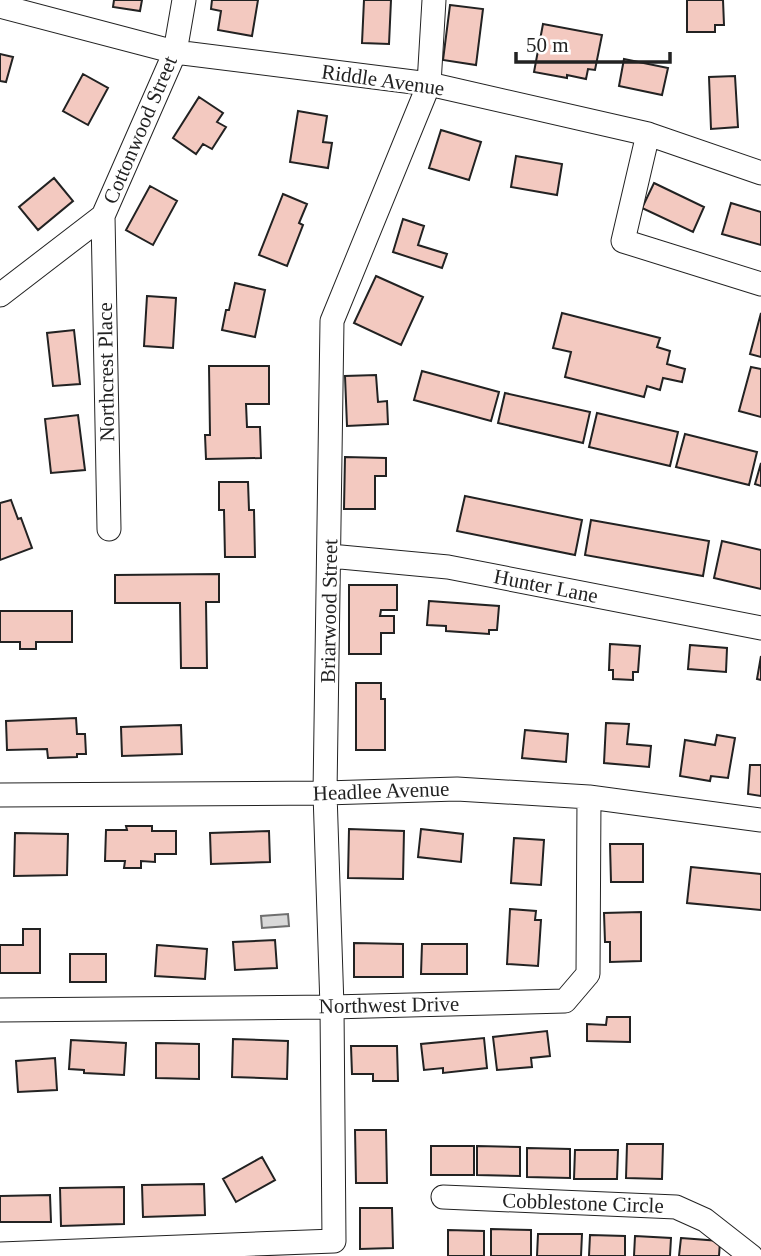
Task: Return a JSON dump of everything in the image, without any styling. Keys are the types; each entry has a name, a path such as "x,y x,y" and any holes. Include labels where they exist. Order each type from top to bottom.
{"street":[{"name":"Cottonwood Street","path":"0,295 103,216 175,52 184,0"},
{"name":"Briarwood Street","path":"0,1254 334,1241 332,1007 326,793 332,321 429,84 434,0"},
{"name":"Riddle Avenue","path":"0,6 175,52 429,84 648,134 761,173"},
{"path":"648,134 623,241 761,284"},
{"name":"Northcrest Place","path":"103,216 109,529"},
{"name":"Hunter Lane","path":"330,556 448,567 761,628"},
{"name":"Headlee Avenue","path":"0,795 326,793 457,789 589,797 761,820"},
{"name":"Northwest Drive","path":"0,1010 332,1007 565,1001 588,974 589,797"},
{"name":"Cobblestone Circle","path":"443,1197 676,1207 705,1220 751,1256"}],"shaded area":[{"path":"288,914 289,926 262,928 261,916"}],"building":[{"path":"114,0 142,0 140,11 113,7"},
{"path":"212,0 258,0 252,36 218,30 221,11 211,9"},
{"path":"364,0 391,0 389,44 362,43"},
{"path":"687,0 723,0 724,25 715,25 715,32 687,32"},
{"path":"450,5 483,9 476,65 443,60"},
{"path":"543,24 602,35 595,70 588,69 586,79 534,72"},
{"path":"0,54 13,57 6,82 0,81"},
{"path":"624,59 668,68 662,95 619,86"},
{"path":"83,74 108,88 88,125 63,111"},
{"path":"735,76 738,127 711,129 709,77"},
{"path":"199,97 223,113 217,122 226,127 212,149 203,144 196,154 173,138"},
{"path":"298,111 327,116 323,142 332,143 328,168 290,162"},
{"path":"441,130 481,142 469,180 429,168"},
{"path":"516,156 562,164 557,195 511,187"},
{"path":"54,178 73,201 38,230 19,207"},
{"path":"654,183 704,207 693,232 642,208"},
{"path":"150,186 177,201 153,245 126,230"},
{"path":"283,194 307,204 299,223 303,225 287,266 259,255"},
{"path":"731,203 761,212 761,245 722,234"},
{"path":"403,219 424,226 418,245 447,254 442,268 393,252"},
{"path":"376,276 423,297 401,345 354,323"},
{"path":"235,283 265,290 255,337 222,330"},
{"path":"147,296 176,298 173,348 144,346"},
{"path":"562,313 660,338 657,347 670,351 667,364 685,369 682,382 663,378 660,390 647,386 644,397 565,377 571,352 553,348"},
{"path":"761,313 761,357 750,354"},
{"path":"74,330 80,384 53,386 47,333"},
{"path":"209,366 269,366 269,404 246,404 247,427 260,427 261,458 206,459 205,435 210,435"},
{"path":"751,367 761,369 761,417 739,411"},
{"path":"422,371 499,392 491,421 414,400"},
{"path":"376,375 378,402 387,401 388,424 347,426 345,376"},
{"path":"505,393 590,412 583,443 498,423"},
{"path":"597,413 678,432 670,466 589,447"},
{"path":"78,415 85,470 51,473 45,419"},
{"path":"685,434 757,452 749,485 676,467"},
{"path":"345,457 386,458 386,476 375,476 375,509 344,509"},
{"path":"761,463 761,486 755,484"},
{"path":"219,482 248,482 249,510 254,510 255,557 225,557 224,510 219,510"},
{"path":"465,496 582,520 575,555 457,531"},
{"path":"11,500 32,548 0,560 0,503"},
{"path":"591,520 709,541 703,576 585,555"},
{"path":"722,541 761,550 761,589 714,578"},
{"path":"219,574 219,602 206,602 207,668 181,668 180,603 115,603 115,575"},
{"path":"349,585 397,585 397,610 381,610 380,616 394,616 394,633 381,633 381,654 349,654"},
{"path":"429,601 499,606 497,630 489,630 489,634 446,631 446,626 427,625"},
{"path":"0,611 72,611 72,642 36,642 36,649 20,649 20,642 0,642"},
{"path":"610,644 640,646 638,672 633,672 633,680 613,679 613,670 609,670"},
{"path":"690,645 727,648 726,672 688,669"},
{"path":"761,656 761,680 757,679"},
{"path":"356,683 381,683 381,699 385,699 385,750 356,750"},
{"path":"76,718 77,734 85,734 86,754 48,758 47,749 7,750 6,721"},
{"path":"606,723 629,724 627,744 651,746 649,767 604,763"},
{"path":"181,725 182,754 122,756 121,727"},
{"path":"525,730 568,734 566,762 522,758"},
{"path":"717,735 735,738 728,778 711,776 710,781 680,776 685,740 715,745"},
{"path":"750,765 761,765 761,796 748,794"},
{"path":"126,826 152,826 152,831 176,831 176,854 155,854 155,862 141,861 141,868 124,868 125,861 105,861 106,830 127,830"},
{"path":"349,829 404,831 403,879 348,878"},
{"path":"421,829 463,834 461,862 418,857"},
{"path":"269,831 270,862 211,864 210,833"},
{"path":"15,833 68,834 67,875 14,876"},
{"path":"514,838 544,840 541,885 511,883"},
{"path":"610,844 643,844 643,882 611,882"},
{"path":"691,867 761,874 761,910 687,903"},
{"path":"510,909 536,911 535,920 541,920 538,966 507,964"},
{"path":"641,912 641,961 610,962 610,942 605,942 604,913"},
{"path":"23,929 40,929 40,973 0,973 0,945 23,945"},
{"path":"275,940 277,968 235,970 233,942"},
{"path":"354,943 403,944 403,977 354,977"},
{"path":"422,944 467,944 467,974 421,974"},
{"path":"157,945 207,949 205,979 155,976"},
{"path":"70,954 106,954 106,982 70,982"},
{"path":"607,1017 630,1017 630,1042 587,1041 587,1024 606,1025"},
{"path":"547,1031 550,1056 531,1058 532,1067 497,1070 493,1037"},
{"path":"484,1038 487,1068 443,1073 443,1068 424,1070 421,1044"},
{"path":"233,1039 288,1041 287,1079 232,1077"},
{"path":"71,1040 126,1043 124,1075 84,1073 84,1070 69,1069"},
{"path":"156,1043 199,1044 199,1079 156,1078"},
{"path":"351,1046 397,1046 398,1081 373,1081 373,1074 352,1074"},
{"path":"55,1058 57,1090 18,1092 16,1061"},
{"path":"355,1130 386,1130 387,1183 356,1183"},
{"path":"627,1144 663,1144 662,1179 626,1178"},
{"path":"431,1146 474,1146 474,1175 431,1175"},
{"path":"477,1146 520,1147 520,1176 477,1175"},
{"path":"527,1148 570,1149 570,1178 527,1177"},
{"path":"575,1150 618,1150 617,1179 574,1179"},
{"path":"262,1157 275,1180 236,1202 223,1179"},
{"path":"204,1184 205,1215 143,1217 142,1185"},
{"path":"124,1187 124,1224 61,1226 60,1188"},
{"path":"50,1195 51,1222 0,1222 0,1196"},
{"path":"360,1208 392,1208 393,1248 360,1249"},
{"path":"491,1229 531,1230 531,1256 491,1256"},
{"path":"448,1230 484,1231 484,1256 448,1256"},
{"path":"538,1234 582,1234 581,1256 537,1256"},
{"path":"590,1235 625,1236 625,1256 589,1256"},
{"path":"635,1236 671,1238 670,1256 634,1256"},
{"path":"681,1238 720,1241 719,1256 679,1256"}]}
